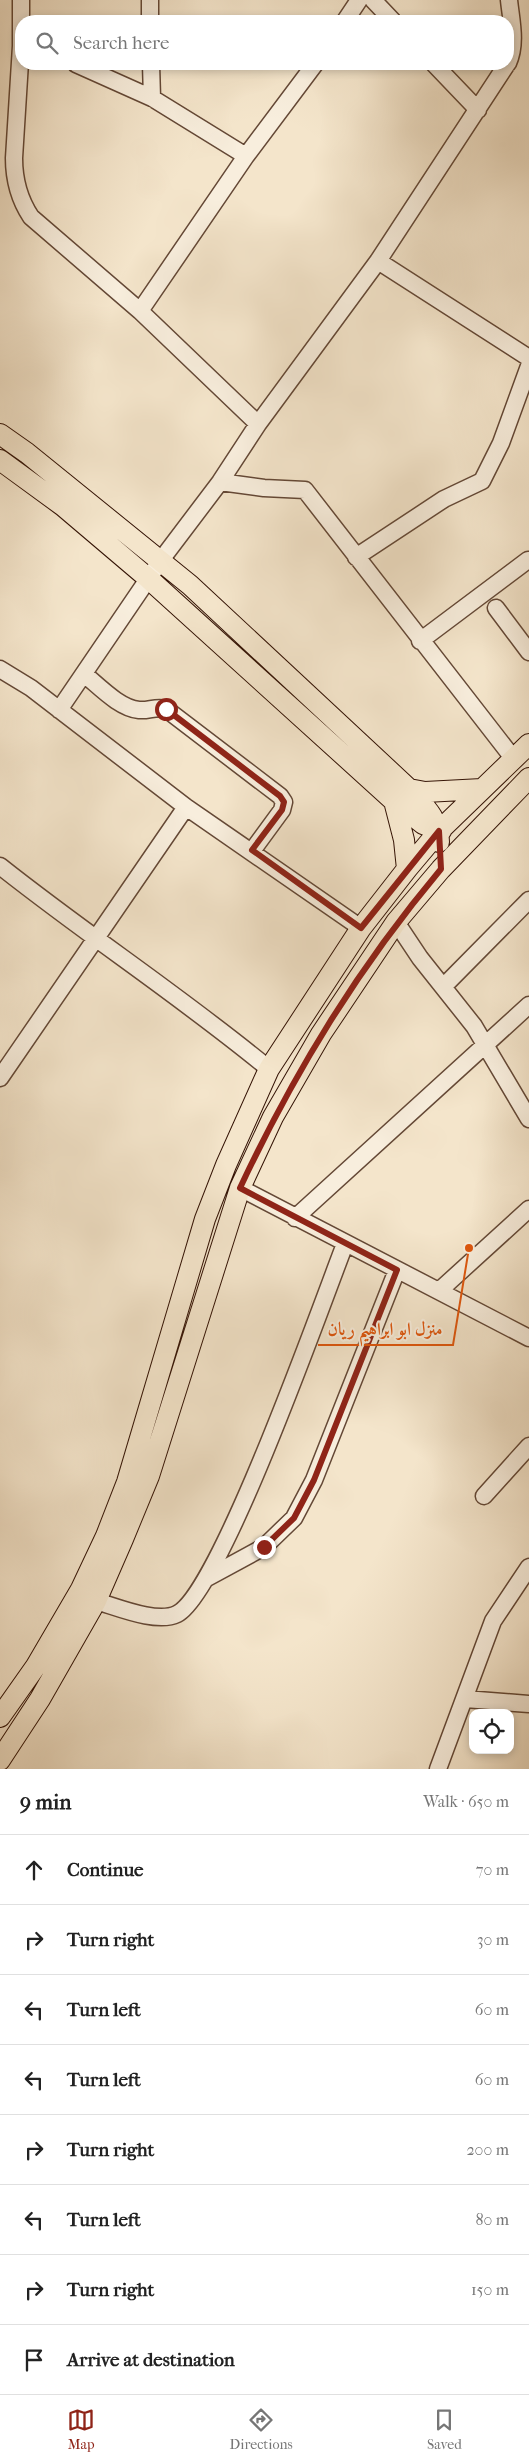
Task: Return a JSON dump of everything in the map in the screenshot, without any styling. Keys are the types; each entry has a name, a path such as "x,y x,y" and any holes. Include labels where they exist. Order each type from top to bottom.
{"main road":[{"path":"0,434 161,560 401,795 423,824 439,831 476,831"},
{"path":"0,460 64,506 401,795 482,789"},
{"path":"0,1717 46,1649 81,1589 106,1536 127,1482 205,1219 226,1165 269,1069 361,928 407,869 439,831 512,758 529,744"},
{"path":"0,1760 40,1699 96,1601 149,1476 240,1188 273,1117 321,1034 396,922 476,831 529,778"},
{"path":"401,795 407,869"},
{"path":"439,831 441,869"}],"street":[{"path":"21,0 21,15"},
{"path":"150,0 150,15"},
{"path":"349,15 359,0"},
{"path":"373,0 387,15"},
{"path":"509,0 510,15"},
{"path":"20,70 14,171 23,204 31,217 140,311 258,424"},
{"path":"89,70 152,98 246,156"},
{"path":"151,70 152,98"},
{"path":"140,311 246,156 310,70"},
{"path":"440,70 478,110"},
{"path":"59,710 161,560 220,482 258,424 378,261 503,70"},
{"path":"378,261 529,358"},
{"path":"356,557 444,499 482,481 501,443 529,366"},
{"path":"220,482 264,488 305,490 512,758"},
{"path":"420,641 528,560"},
{"path":"496,608 529,652"},
{"path":"0,669 59,710 186,807 252,850 361,928"},
{"path":"84,674 129,708 150,710 158,706 166,709 280,796 284,802 282,810 252,850"},
{"path":"0,1078 186,807"},
{"path":"0,866 95,939 205,1017 269,1069"},
{"path":"444,986 529,900"},
{"path":"396,922 420,958 444,986 486,1044 529,1119"},
{"path":"295,1218 529,1004"},
{"path":"240,1188 345,1244 440,1290 529,1338"},
{"path":"440,1290 529,1209"},
{"path":"96,1601 143,1614 169,1617 184,1609 207,1578 244,1501 345,1244"},
{"path":"207,1578 264,1547 294,1518 314,1480 397,1270"},
{"path":"484,1496 529,1446"},
{"path":"438,1769 493,1621 529,1567"},
{"path":"465,1699 529,1704"}],"place":[{"name":"منزل ابو ابراهيم ريان","path":"469,1248"}],"route":[{"path":"166,709 280,796 284,802 282,810 252,850 291,880 361,928 439,831 441,869 396,922 321,1034 273,1117 240,1188 397,1270 314,1480 294,1518 264,1547"}]}
